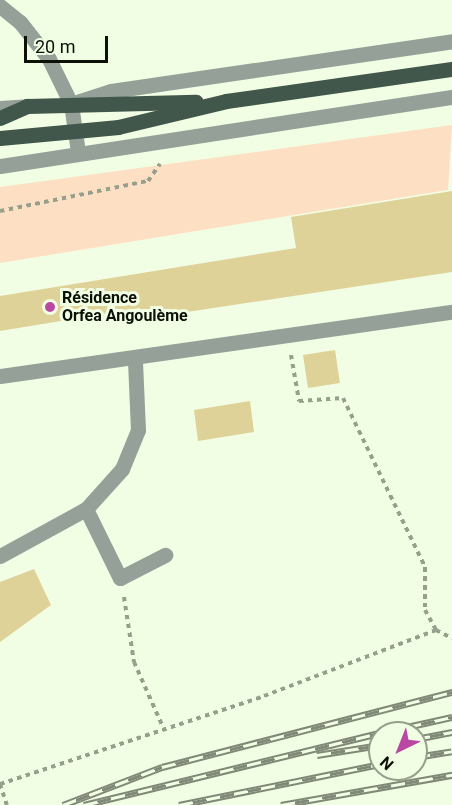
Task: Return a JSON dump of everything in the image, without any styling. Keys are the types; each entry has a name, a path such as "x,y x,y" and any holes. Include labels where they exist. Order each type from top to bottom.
{"main road":[{"path":"0,138 118,127 226,101 452,69"},
{"path":"0,118 27,105 226,101"}],"street":[{"path":"0,6 20,22 49,59 71,104 78,152"},
{"path":"71,104 111,91 452,41"},
{"path":"0,166 78,152 452,97"},
{"path":"0,108 27,105"},
{"path":"0,376 135,360 452,312"},
{"path":"0,556 86,509 122,469 138,430 135,360"},
{"path":"86,509 120,578 165,555"}],"path":[{"path":"0,211 148,181 167,153"},
{"path":"288,337 299,401 343,398 425,567 425,609 436,630 452,638"},
{"path":"120,578 134,662 164,727"},
{"path":"7,805 0,784 164,727 264,696 436,630"}],"shaded area":[{"path":"452,125 448,190 0,263 0,187"}],"building":[{"path":"452,191 452,272 141,319 140,308 0,331 0,296 296,248 291,217"},
{"path":"335,350 340,383 308,388 303,355"},
{"path":"250,401 254,432 198,441 194,410"},
{"path":"34,569 51,605 0,642 0,582"}],"railway":[{"path":"63,805 162,767 452,692"},
{"path":"428,722 452,717"},
{"path":"428,737 452,732"},
{"path":"84,805 368,736"},
{"path":"317,755 368,747"},
{"path":"428,755 452,751"},
{"path":"179,805 368,766"},
{"path":"281,805 452,775"}],"place":[{"name":"Résidence Orfea Angoulème","path":"50,307"}]}
